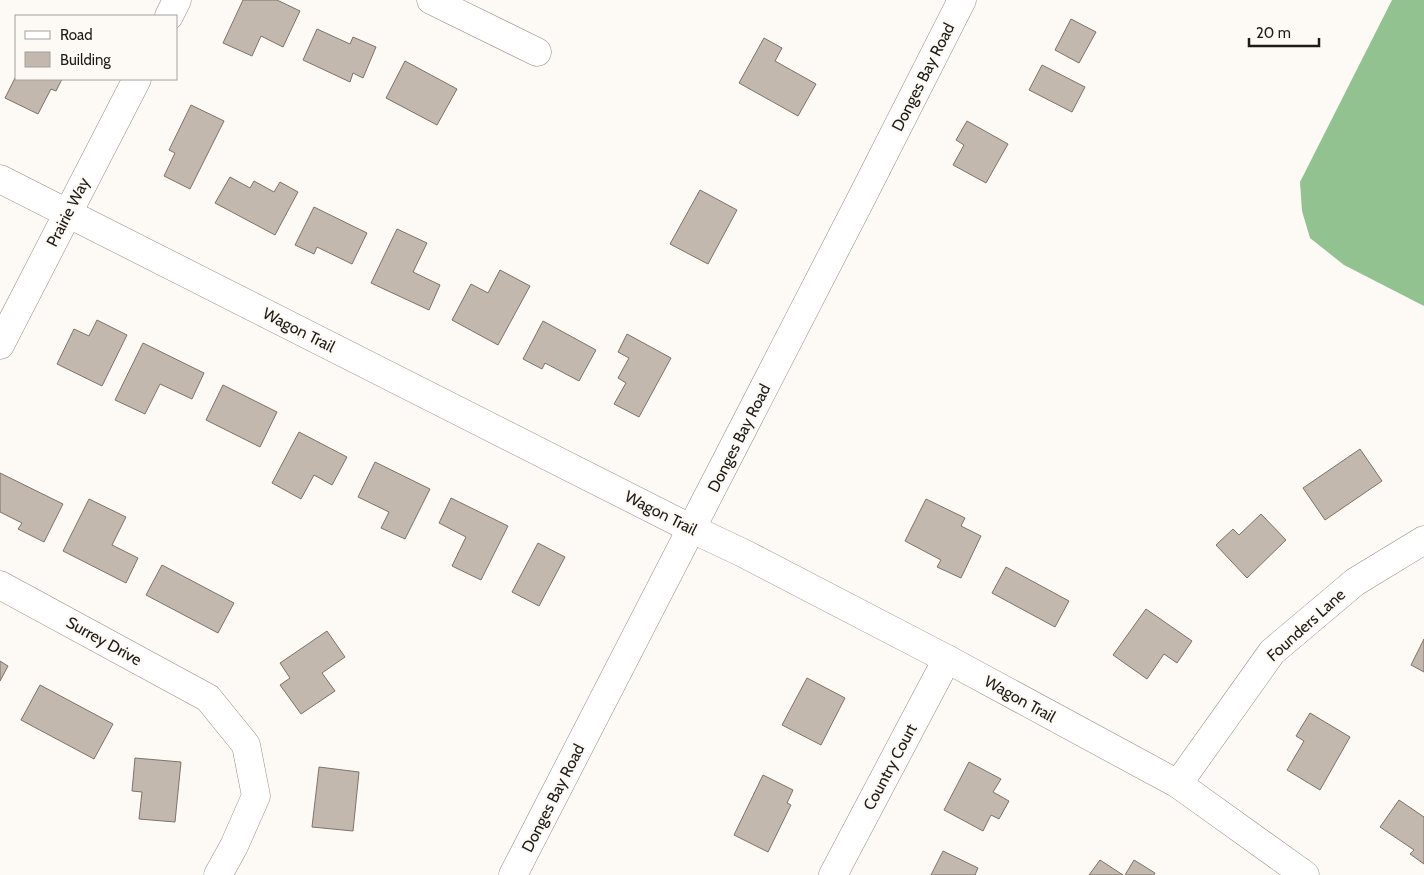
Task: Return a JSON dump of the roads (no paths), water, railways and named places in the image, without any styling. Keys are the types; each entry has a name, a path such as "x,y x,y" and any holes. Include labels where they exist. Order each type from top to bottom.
{"street":[{"path":"170,15 177,0"},
{"path":"431,0 537,52"},
{"name":"Donges Bay Road","path":"513,875 962,0"},
{"name":"Prairie Way","path":"0,345 136,80"},
{"name":"Wagon Trail","path":"0,179 743,553 947,659 1178,784 1305,875"},
{"name":"Founders Lane","path":"1178,784 1272,652 1355,582 1424,540"},
{"name":"Surrey Drive","path":"0,585 208,698 246,745 256,796 234,846 218,875"},
{"name":"Country Court","path":"833,875 947,659"}]}
